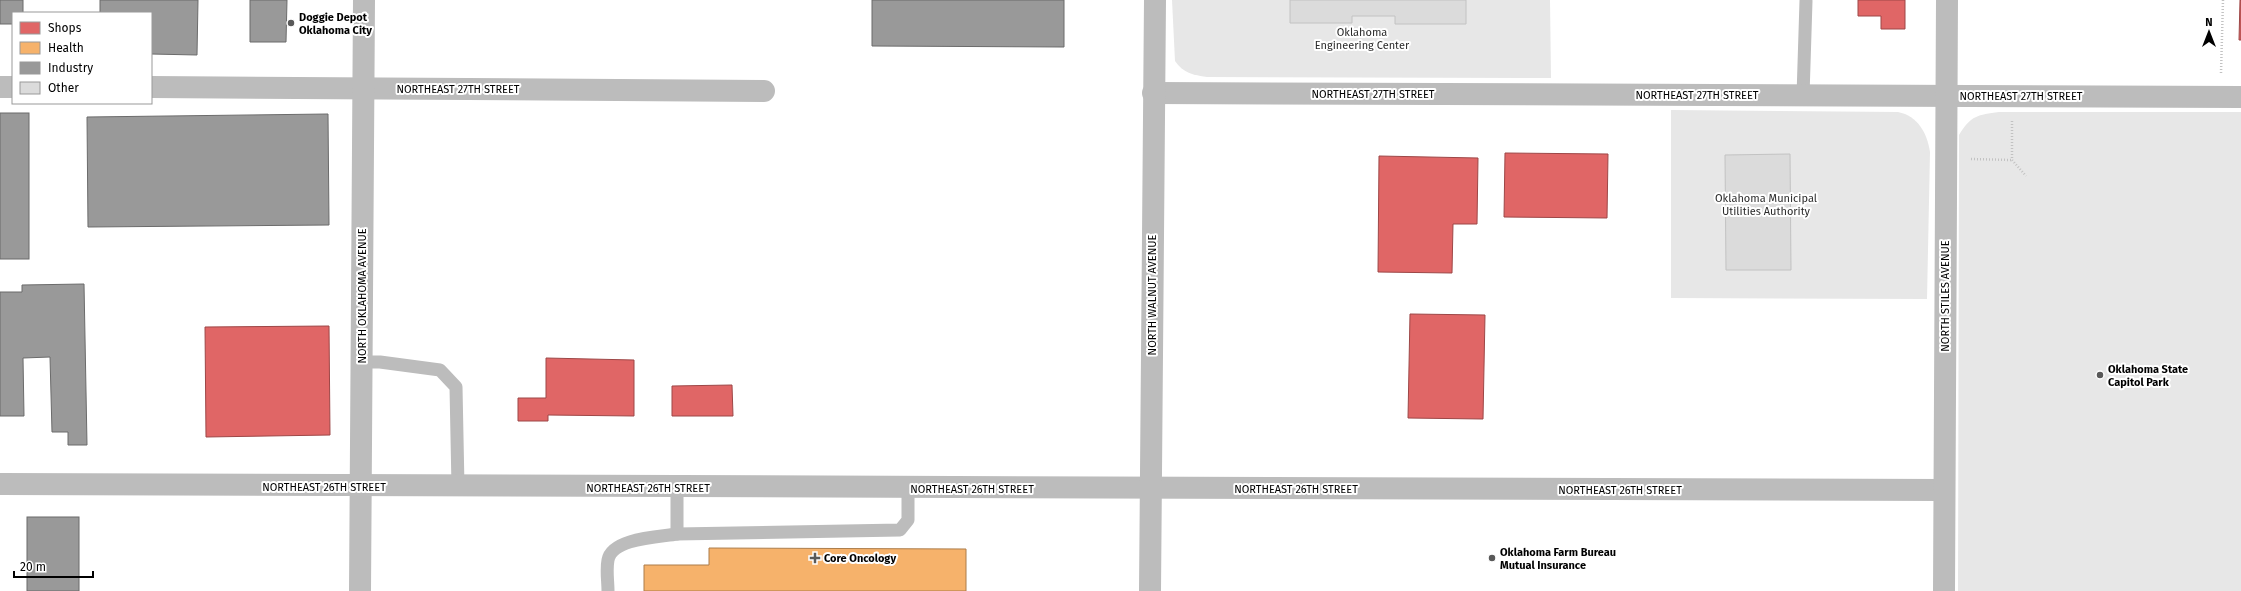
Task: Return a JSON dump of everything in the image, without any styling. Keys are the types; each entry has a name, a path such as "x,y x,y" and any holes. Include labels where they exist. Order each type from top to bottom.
{"street":[{"name":"NORTH OKLAHOMA AVENUE","path":"360,591 364,0"},
{"name":"NORTH WALNUT AVENUE","path":"1150,591 1153,93 1155,0"},
{"name":"NORTH STILES AVENUE","path":"1944,591 1947,0"},
{"path":"0,87 12,87"},
{"name":"NORTHEAST 27TH STREET","path":"152,88 764,91"},
{"name":"NORTHEAST 27TH STREET","path":"1153,93 2231,97"},
{"name":"NORTHEAST 26TH STREET","path":"0,484 908,489 1944,490"}],"lane":[{"path":"1803,96 1806,2"},
{"path":"362,362 380,362 440,370 456,387 458,487"},
{"path":"677,488 677,534"},
{"path":"608,591 608,559 618,546 638,539 677,534 900,530 908,520 908,489"}],"path":[{"path":"2223,0 2231,97"},
{"path":"2012,96 2012,160 2026,176"},
{"path":"1946,158 2012,160"}],"green space":[{"name":"Oklahoma Engineering Center","path":"1172,0 1550,0 1551,78 1207,77 1197,75 1185,71 1175,61"},
{"name":"Oklahoma Municipal Utilities Authority","path":"1671,110 1898,112 1911,117 1924,132 1930,152 1927,299 1671,298"},
{"name":"Oklahoma State Capitol Park","path":"1999,112 2241,112 2241,591 1958,591 1959,135 1967,123 1976,117"}],"building: Shops":[{"path":"1858,0 1905,0 1905,29 1881,29 1881,16 1858,16"},
{"path":"2240,0 2241,40 2239,40"},
{"path":"1505,153 1608,154 1607,218 1504,217"},
{"path":"1379,156 1478,158 1477,224 1453,224 1452,273 1378,272"},
{"path":"1410,314 1485,315 1483,419 1408,418"},
{"path":"329,326 330,435 206,437 205,327"},
{"path":"546,358 634,360 634,416 548,415 548,421 518,421 518,398 546,398"},
{"path":"732,385 733,416 672,416 672,386"}],"building: Health":[{"path":"709,548 966,549 966,591 644,591 644,565 709,565"}],"building: Industry":[{"path":"0,0 23,0 23,12 12,12 12,24 0,24"},
{"path":"100,0 198,0 197,55 152,54 152,12 100,12"},
{"path":"250,0 287,0 286,42 250,42"},
{"path":"872,0 1064,0 1064,47 872,46"},
{"path":"0,113 29,113 29,259 0,259"},
{"path":"328,114 329,225 88,227 87,117"},
{"path":"84,284 87,445 68,445 68,432 52,432 50,357 23,358 24,416 0,416 0,292 22,292 22,285"},
{"path":"27,517 79,517 79,591 27,591"}],"building: Other":[{"path":"1290,0 1466,0 1466,24 1395,24 1395,16 1352,16 1352,23 1290,23"},
{"path":"1790,154 1791,270 1726,270 1725,155"}],"place":[{"name":"Doggie Depot Oklahoma City","path":"291,23"},
{"name":"Oklahoma State Capitol Park","path":"2100,375"},
{"name":"Core Oncology","path":"815,558"},
{"name":"Oklahoma Farm Bureau Mutual Insurance","path":"1492,558"}]}
